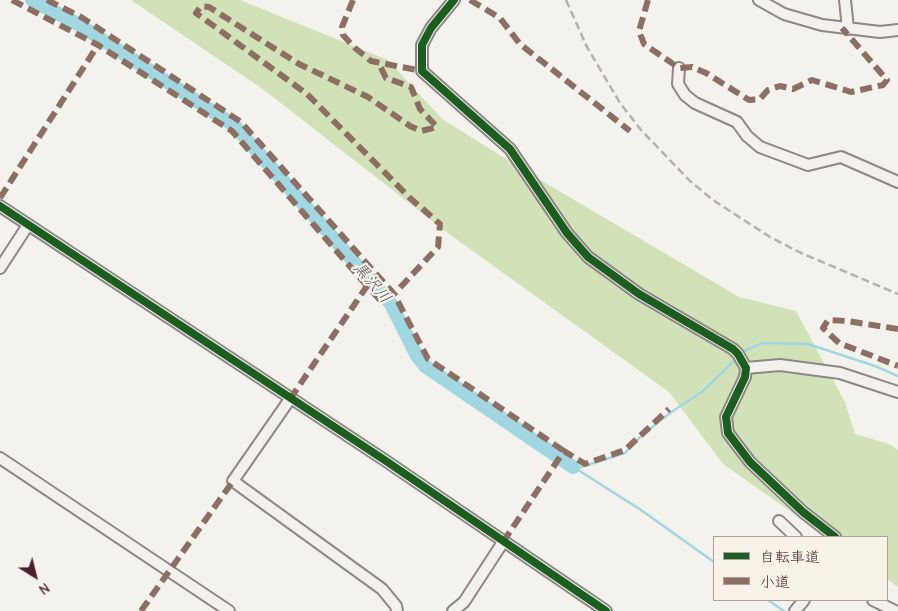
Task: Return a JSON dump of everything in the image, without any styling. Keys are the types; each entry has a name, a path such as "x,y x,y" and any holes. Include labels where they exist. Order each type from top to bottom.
{"street":[{"path":"454,0 431,28 422,45 420,60 422,72 510,149 567,233 588,256 639,294 733,349 746,368 745,377 726,417 728,433 750,462 803,512 834,536"},
{"path":"759,0 784,14 822,25 880,32 898,30"},
{"path":"844,0 848,29"},
{"path":"679,68 678,84 684,95 695,103 737,122 747,136 760,147 808,165 841,158 898,182"},
{"path":"0,206 386,461 606,611"},
{"path":"0,268 28,224"},
{"path":"746,368 780,365 831,371 898,392"},
{"path":"290,399 233,482 382,589 396,606 397,611"},
{"path":"0,458 229,611"},
{"path":"779,521 795,536"},
{"path":"453,611 464,602 503,542"},
{"path":"875,601 895,611"}],"green space":[{"path":"131,0 240,0 388,60 442,119 537,178 739,297 796,311 845,402 855,434 889,444 898,450 898,587 888,580 888,536 826,536 723,464 669,392 449,234 264,90"}],"waterway":[{"name":"黒沢川","path":"32,0 78,24 235,126 391,304 417,356 425,366 573,467"},
{"path":"741,354 763,343 808,344 875,366 898,376"},
{"path":"573,467 581,467 625,453 641,436 670,413 703,391 737,358"},
{"name":"黒沢川","path":"575,468 641,510 713,561"},
{"name":"黒沢川","path":"769,601 784,611"}],"railway":[{"path":"566,0 587,47 620,103 641,130 690,181 713,200 770,237 801,253 898,294"}],"marked path":[{"path":"12,0 98,45 232,131 367,286"},
{"path":"47,0 81,17 241,122 394,294 428,359 564,451"},
{"path":"353,0 342,27 343,35 355,48 371,61 422,71"},
{"path":"470,0 500,18 520,44 630,131"},
{"path":"648,0 639,31 644,44 679,68 692,67 706,73 749,100 760,99 768,90 780,86 793,89 812,80 851,92 883,85 887,80 842,28"},
{"path":"290,399 367,286 380,300 394,294 438,247 440,224 410,198 307,94 196,13 201,6 209,7 299,64 368,97 410,126 421,131 437,127 420,109 411,87 386,78 378,62"},
{"path":"0,198 98,45"},
{"path":"898,329 828,320 823,328 839,343 898,366"},
{"path":"503,542 564,451 585,464 625,450 669,409"},
{"path":"141,611 233,481"}],"cycle path":[{"path":"454,0 431,28 422,45 422,71 510,149 567,233 588,257 639,294 733,349 738,354 746,368 745,377 726,417 728,433 750,462 803,512 834,536"},
{"path":"0,206 386,461 606,611"}]}
